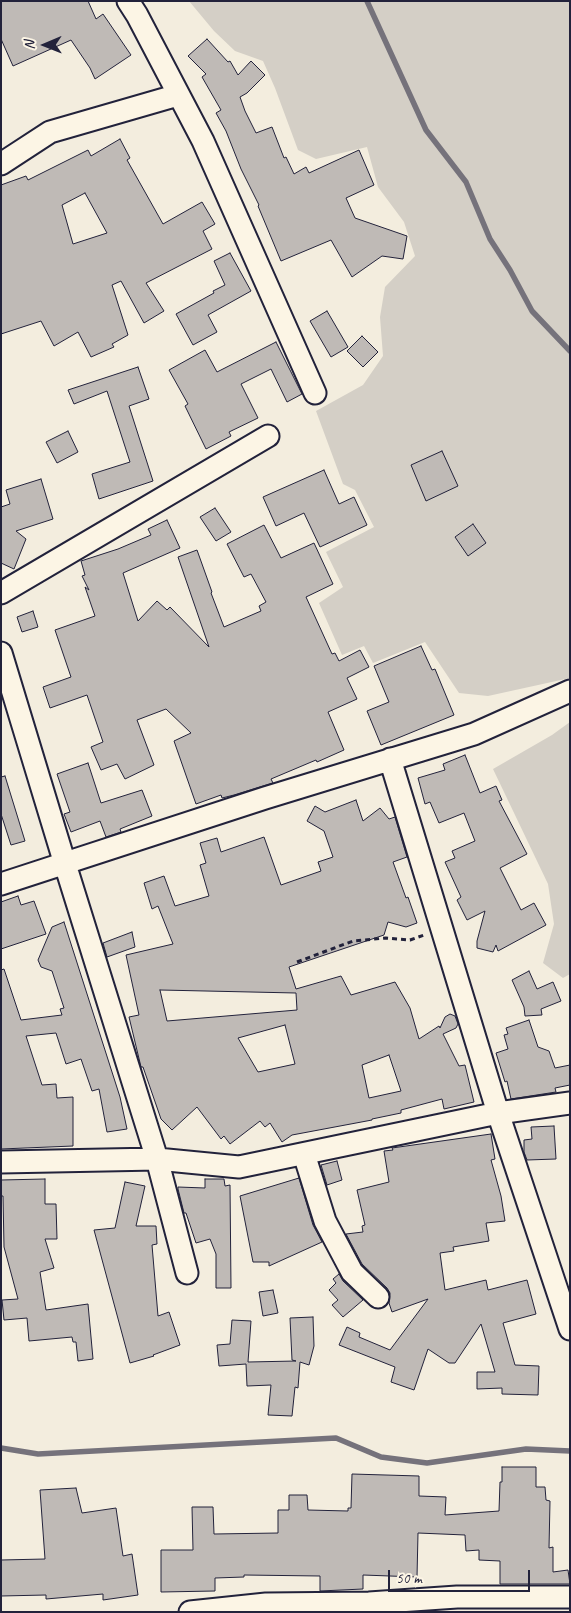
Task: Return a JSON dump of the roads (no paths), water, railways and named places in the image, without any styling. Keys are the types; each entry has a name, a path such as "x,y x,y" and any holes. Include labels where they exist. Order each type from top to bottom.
{"street":[{"path":"128,1 203,141 315,393"},
{"path":"1,164 50,132 178,95"},
{"path":"1,593 268,436"},
{"path":"1,653 64,864 157,1159 187,1274"},
{"path":"1,884 390,759 474,734 570,691"},
{"path":"390,759 498,1113 570,1329"},
{"path":"1,1162 157,1159 239,1167 498,1113 570,1103"},
{"path":"304,1154 325,1221 352,1272 378,1297"},
{"path":"190,1612 266,1604 317,1608 457,1597 570,1597"}],"waterway":[{"path":"367,1 426,130 466,182 490,239 510,270 532,311 570,351"},
{"path":"1,1448 38,1454 336,1438 381,1457 427,1463 526,1449 570,1451"}]}
